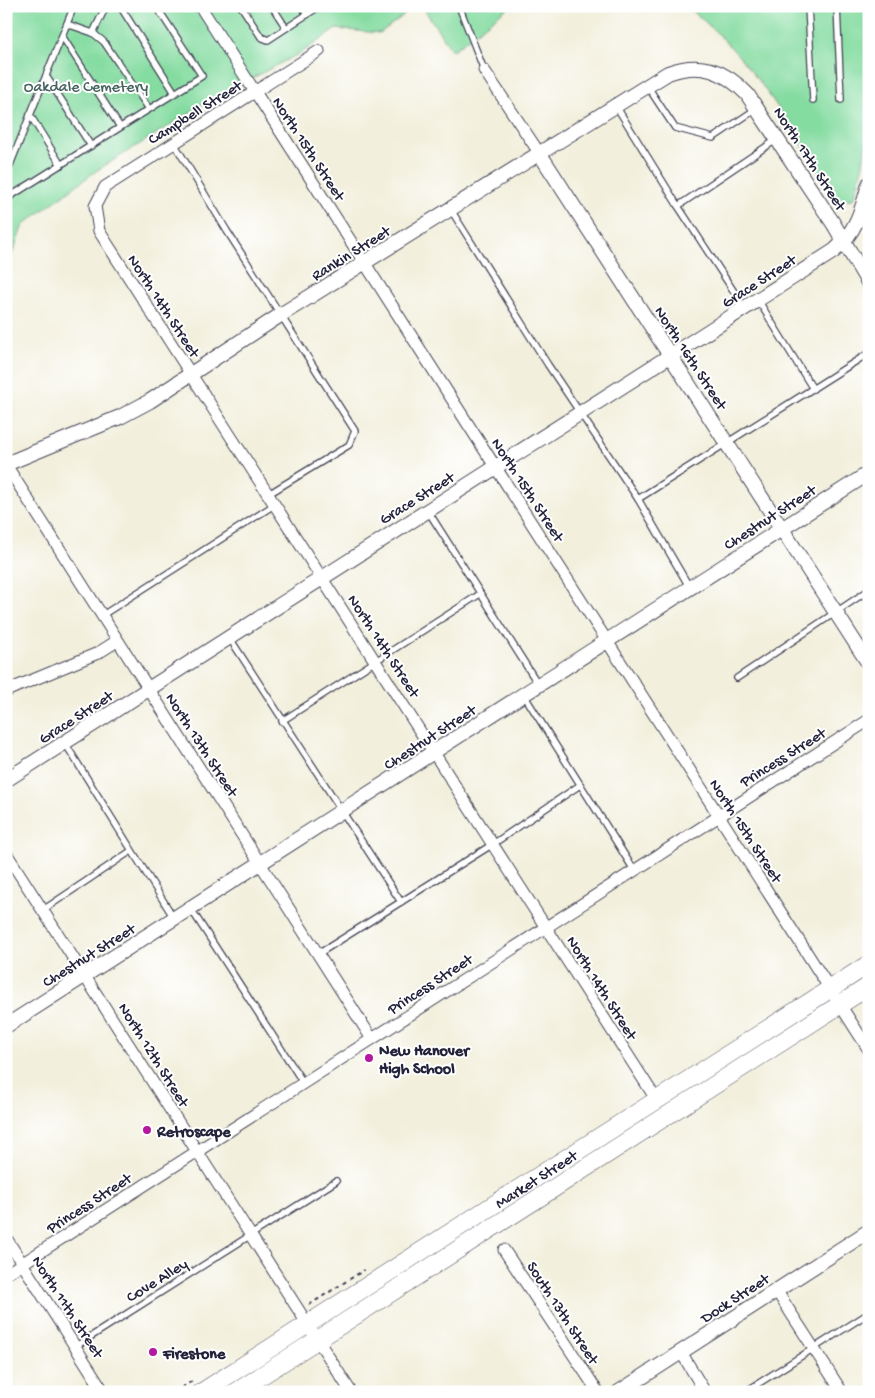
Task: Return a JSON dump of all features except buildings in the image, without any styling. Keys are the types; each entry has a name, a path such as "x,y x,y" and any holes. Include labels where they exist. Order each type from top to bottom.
{"main road":[{"name":"Market Street","path":"202,1392 869,964"},
{"name":"Market Street","path":"236,1392 869,986"}],"street":[{"name":"North 15th Street","path":"200,6 869,1050"},
{"name":"Campbell Street","path":"96,206 105,187 319,51"},
{"name":"Rankin Street","path":"6,465 120,417 191,375 282,314 647,86 680,68 708,68"},
{"name":"North 17th Street","path":"708,68 731,78 758,108 869,284"},
{"name":"North 16th Street","path":"484,70 869,664"},
{"path":"844,242 857,224 869,184"},
{"name":"North 14th Street","path":"96,206 97,225 104,241 377,662 656,1100"},
{"name":"Grace Street","path":"6,780 321,577 670,357 844,242"},
{"name":"North 13th Street","path":"6,465 372,1039"},
{"name":"Chestnut Street","path":"6,1026 191,910 869,473"},
{"path":"6,691 98,653 118,642"},
{"name":"Princess Street","path":"6,1274 304,1084 718,815 869,720"},
{"name":"North 12th Street","path":"6,853 86,975 351,1392"},
{"name":"Dock Street","path":"619,1392 869,1231"},
{"name":"North 11th Street","path":"6,1238 104,1392"},
{"name":"South 13th Street","path":"504,1250 598,1392"},
{"path":"776,1290 842,1392"},
{"path":"681,1352 705,1392"}],"lane":[{"path":"6,174 74,6"},
{"path":"93,34 106,6"},
{"path":"120,6 175,93"},
{"path":"6,199 202,76 156,6"},
{"path":"241,6 261,37 268,40 320,6"},
{"path":"272,6 286,28"},
{"path":"302,6 307,15"},
{"path":"459,6 484,70"},
{"path":"808,6 813,100"},
{"path":"837,6 841,100"},
{"path":"67,24 93,34 104,42 149,109"},
{"path":"62,36 120,127"},
{"path":"46,76 91,146"},
{"path":"647,86 675,128 713,138 758,108"},
{"path":"616,105 678,206 746,308"},
{"path":"30,115 61,165"},
{"path":"678,206 778,139"},
{"path":"102,616 349,445 355,431 282,314 227,231 174,143"},
{"path":"451,210 548,365 638,499 690,588"},
{"path":"758,300 813,389"},
{"path":"638,499 869,353"},
{"path":"428,511 539,686"},
{"path":"737,678 836,614 869,590"},
{"path":"282,721 377,662 480,594"},
{"path":"229,638 401,902"},
{"path":"524,695 634,870"},
{"path":"65,743 175,920"},
{"path":"318,954 493,844 580,785"},
{"path":"43,910 132,851"},
{"path":"191,910 304,1084"},
{"name":"Cove Alley","path":"76,1346 336,1181"},
{"path":"746,1392 869,1313"}],"green space":[{"name":"Oakdale Cemetery","path":"6,6 416,6 380,33 336,29 304,51 211,100 96,171 23,225 6,271"},
{"path":"422,6 510,6 452,51"},
{"path":"686,6 869,6 870,79 868,129 860,177 853,199 837,201 788,122 752,72 710,26"}],"place":[{"name":"New Hanover High School","path":"369,1058"},
{"name":"Retroscape","path":"147,1130"},
{"name":"Firestone","path":"153,1352"}]}
